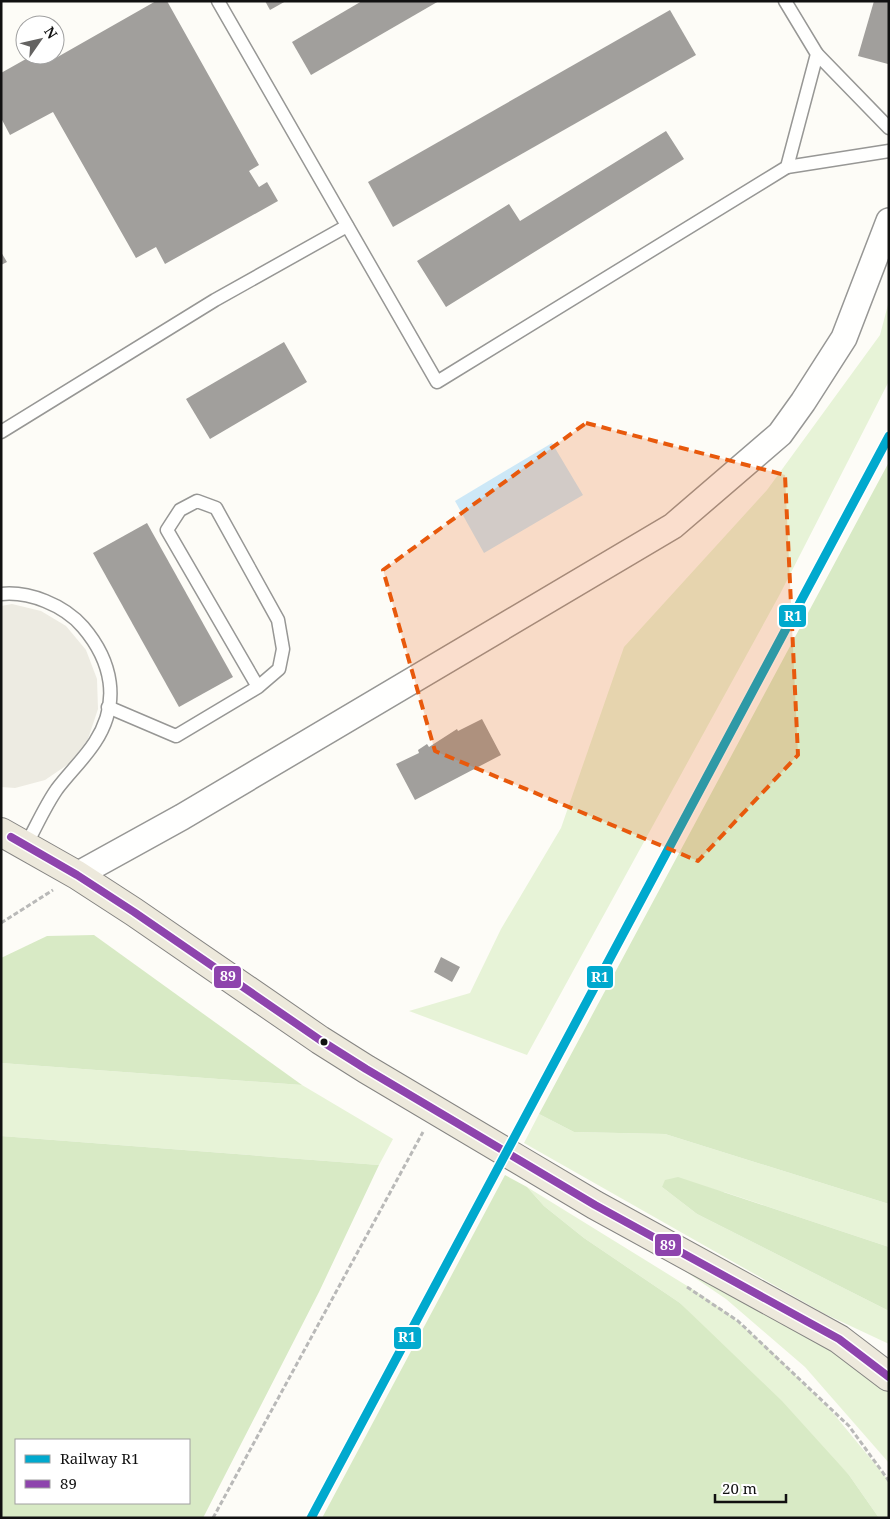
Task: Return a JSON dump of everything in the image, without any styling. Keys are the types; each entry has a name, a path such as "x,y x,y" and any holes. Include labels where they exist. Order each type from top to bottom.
{"main road":[{"path":"1,832 77,875 320,1040 595,1205 839,1339 889,1377"},
{"path":"839,1339 889,1355"}],"street":[{"path":"77,875 182,817 673,526 780,434 803,402 844,338 889,221"}],"lane":[{"path":"218,1 436,382 787,167 889,151"},
{"path":"785,1 817,54 889,128"},
{"path":"787,167 817,54"},
{"path":"1,432 215,300 347,226"},
{"path":"108,707 176,736 258,687 279,669 283,649 278,620 216,508 197,501 180,510 168,530 258,687"},
{"path":"1,594 16,592 44,600 77,620 97,644 110,673 111,695 96,741 56,790 26,845"}],"path":[{"path":"1,924 77,875"},
{"path":"213,1518 436,1110"},
{"path":"680,1283 738,1321 849,1426 889,1481"}],"highlighted area":[{"path":"586,423 785,475 798,755 698,861 435,751 383,570"}],"green space":[{"path":"889,301 889,381 780,594 527,1055 409,1011 470,993 501,929 561,828 624,647 767,490 880,335"},
{"path":"889,462 889,1204 665,1134 574,1132 539,1114"},
{"path":"94,935 302,1085 1,1063 1,958 47,936"},
{"path":"1,1063 302,1085 393,1139 379,1165 1,1136"},
{"path":"539,1114 574,1132 665,1134 889,1204 889,1247 724,1192 662,1187 697,1214 889,1311 889,1344 825,1314 524,1143"},
{"path":"1,1136 379,1165 319,1292 203,1518 1,1518"},
{"path":"505,1175 527,1187 544,1206 584,1238 680,1303 782,1401 849,1475 879,1518 322,1518"},
{"path":"678,1177 889,1247 889,1311 697,1214 662,1187 665,1180"},
{"path":"527,1187 697,1292 730,1315 769,1349 833,1413 889,1481 889,1518 879,1518 849,1475 680,1303 584,1238 544,1206"},
{"path":"670,1261 843,1355 889,1388 889,1463 805,1367 726,1299"}],"shaded area":[{"path":"12,604 41,611 66,626 86,650 97,679 98,709 88,739 70,763 45,780 15,788 1,787 1,606"}],"water":[{"path":"552,443 583,495 484,553 455,501"}],"building":[{"path":"156,1 167,1 259,165 249,171 259,187 267,182 278,201 165,264 156,247 136,258 53,112 10,135 1,118 1,73 15,65 65,65 65,53"},
{"path":"265,1 286,1 270,10"},
{"path":"362,1 439,1 311,75 292,42"},
{"path":"874,1 889,1 888,64 858,56"},
{"path":"670,10 696,55 393,227 368,182"},
{"path":"666,131 684,159 446,307 417,261 509,204 520,221"},
{"path":"1,252 7,262 1,265"},
{"path":"284,342 307,382 210,439 186,399"},
{"path":"147,523 233,677 179,707 93,553"},
{"path":"482,719 501,755 415,800 396,764 419,753 418,750 427,744 429,747 457,729 458,731"},
{"path":"441,957 460,967 452,982 434,972"}],"rail line":[{"name":"R1","path":"311,1518 889,436"}],"transit line":[{"name":"89","path":"11,837 77,875 134,912 320,1040 366,1069 595,1205 839,1339 889,1377"}]}
